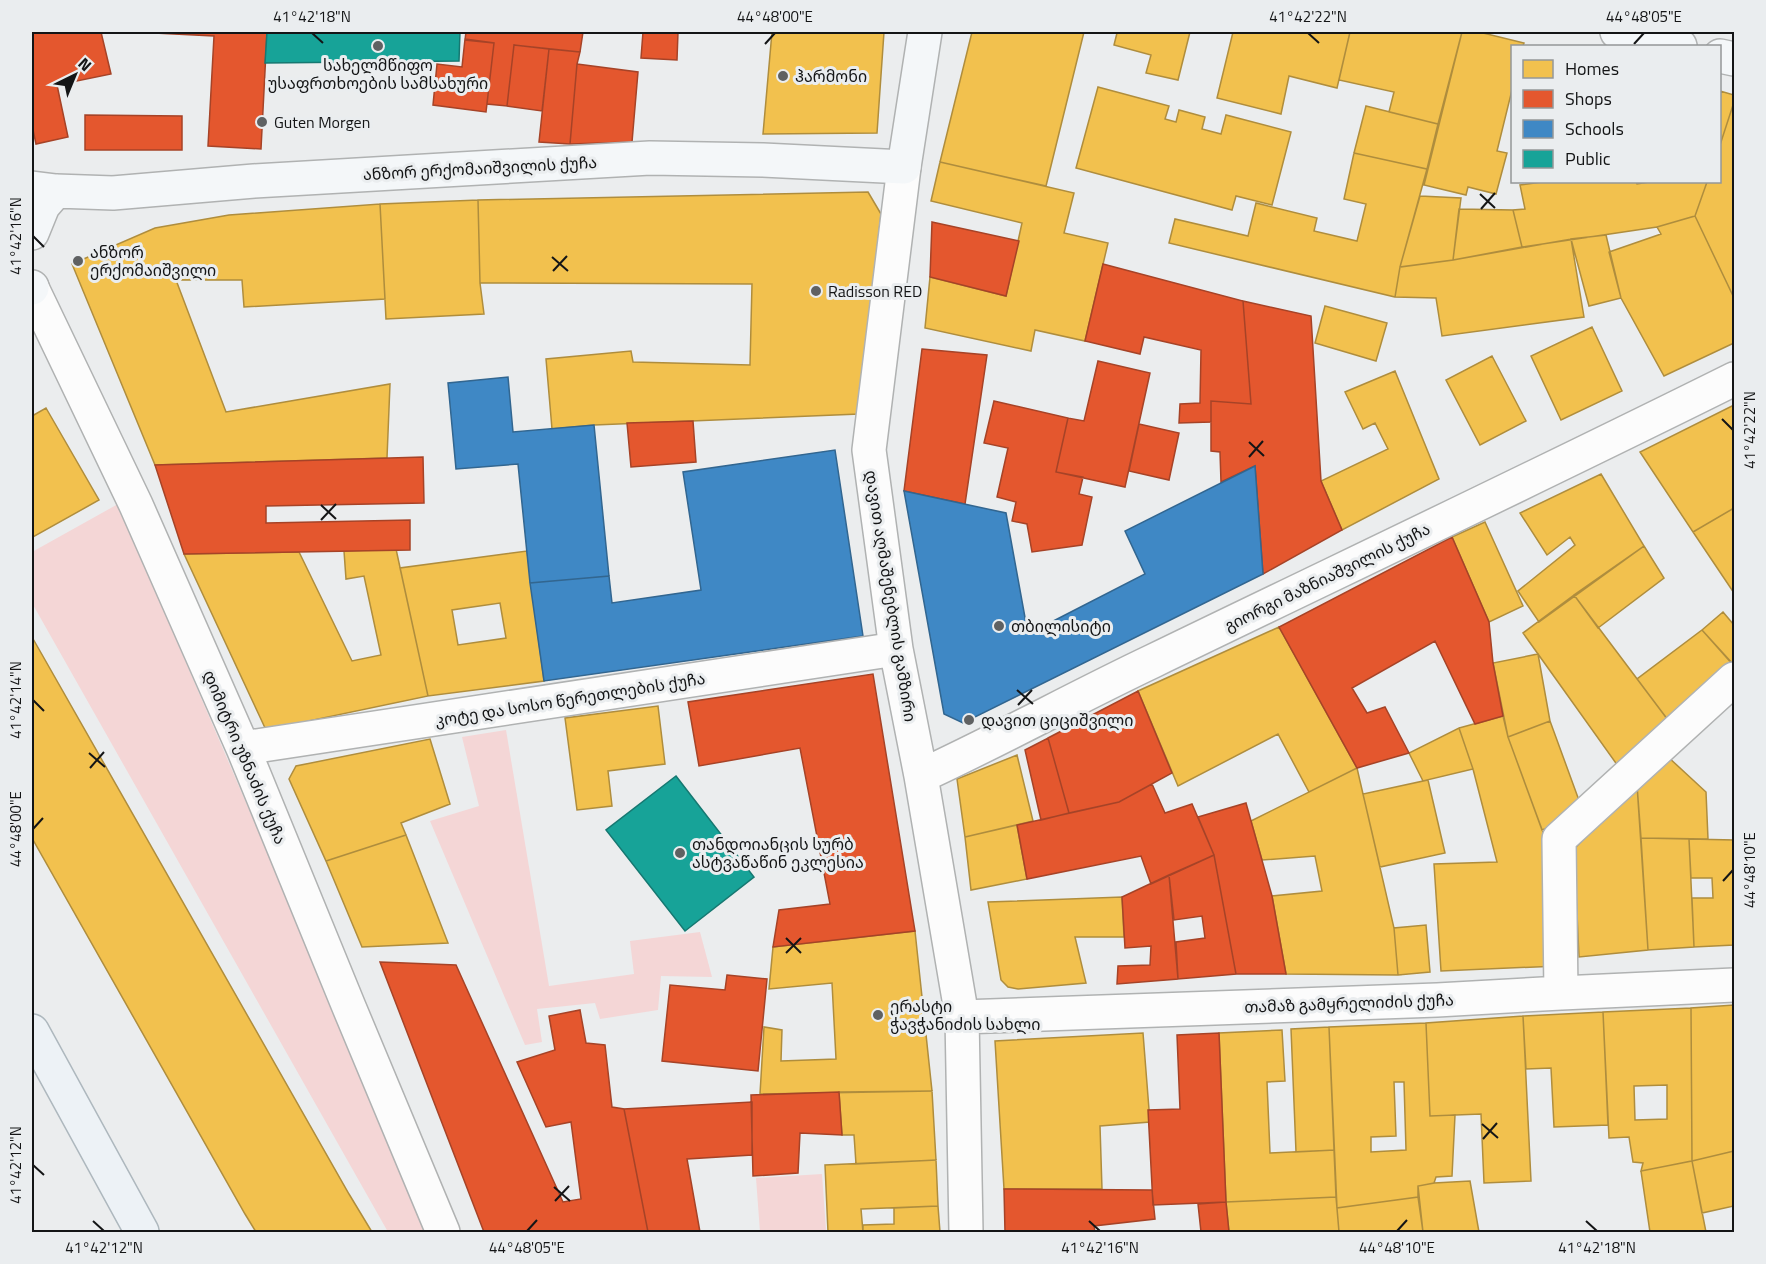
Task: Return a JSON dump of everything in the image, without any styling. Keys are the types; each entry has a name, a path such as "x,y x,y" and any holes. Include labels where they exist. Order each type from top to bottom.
{"main road":[{"name":"დავით აღმაშენებლის გამზირი","path":"904,167 925,32"},
{"path":"1617,32 1676,45"},
{"name":"ანზორ ერქომაიშვილის ქუჩა","path":"32,233 43,206 44,189 113,193 255,181 650,158 763,160 904,167"},
{"path":"32,1031 142,1233"}],"street":[{"name":"დავით აღმაშენებლის გამზირი","path":"904,167 869,450 896,649 921,776 962,1017 966,1233"},
{"name":"დიმიტრი უზნაძის ქუჩა","path":"32,287 136,505 243,748 443,1233"},
{"name":"გიორგი მაზნიაშვილის ქუჩა","path":"921,776 1140,667 1734,379"},
{"name":"კოტე და სოსო წერეთლების ქუჩა","path":"243,748 896,649"},
{"path":"1561,993 1559,839 1734,680"},
{"name":"თამაზ გამყრელიძის ქუჩა","path":"962,1017 1437,1000 1734,985"}],"shaded area":[{"path":"118,504 430,1232 388,1232 32,603 32,552"},
{"path":"506,730 549,986 634,974 630,941 700,932 712,977 661,976 658,1010 600,1019 595,1003 537,1009 542,1042 525,1045 430,821 479,806 462,737"},
{"path":"822,1174 826,1230 760,1232 756,1178"}],"building: Homes":[{"path":"772,32 884,32 877,133 763,134"},
{"path":"972,32 1084,32 1046,186 940,162"},
{"path":"1111,32 1190,32 1178,80 1146,73 1151,55 1114,45 1117,33"},
{"path":"1233,32 1350,32 1337,88 1289,76 1281,114 1217,98"},
{"path":"1350,32 1462,32 1438,124 1389,112 1394,92 1339,80"},
{"path":"1462,32 1479,32 1524,43 1523,45 1511,45 1511,94 1497,151 1507,153 1496,194 1468,187 1466,195 1424,185"},
{"path":"1098,87 1169,106 1165,119 1176,122 1179,110 1205,117 1202,129 1221,134 1226,115 1291,132 1272,205 1236,196 1232,210 1076,168"},
{"path":"1721,91 1734,95 1734,102 1721,142"},
{"path":"1734,102 1734,298 1695,216 1707,183 1721,183 1721,142"},
{"path":"1366,106 1438,124 1427,169 1354,153"},
{"path":"1354,153 1427,169 1400,267 1395,297 1169,243 1175,219 1248,236 1256,203 1317,218 1314,231 1357,241 1366,204 1344,199"},
{"path":"940,162 1074,193 1064,233 1108,243 1085,341 1035,330 1031,351 925,328 930,277 1006,296 1022,223 931,201"},
{"path":"1535,183 1707,183 1695,216 1657,227 1522,247 1513,210 1525,209 1520,185"},
{"path":"868,192 881,214 859,414 594,425 552,429 546,359 631,351 633,362 750,365 752,284 480,283 478,200"},
{"path":"1420,196 1461,198 1453,260 1400,267"},
{"path":"478,200 480,283 484,314 386,319 380,204"},
{"path":"380,204 385,299 244,307 242,280 176,280 226,412 390,384 387,458 155,465 72,264 155,228 229,215"},
{"path":"1459,209 1513,210 1522,247 1453,260"},
{"path":"1695,216 1734,298 1734,343 1664,376 1621,298 1609,252 1661,234 1657,227"},
{"path":"1606,235 1621,298 1589,306 1571,239"},
{"path":"1571,239 1584,317 1442,336 1436,298 1395,297 1400,267"},
{"path":"1325,306 1387,323 1376,361 1315,343"},
{"path":"1592,327 1622,391 1561,420 1531,356"},
{"path":"1492,356 1526,421 1480,445 1446,380"},
{"path":"1395,371 1439,479 1342,530 1321,481 1388,449 1375,423 1363,429 1345,392"},
{"path":"1734,405 1734,508 1693,532 1640,452"},
{"path":"46,408 99,500 33,537 32,416"},
{"path":"1601,474 1644,546 1539,622 1518,591 1575,545 1570,537 1547,555 1520,513"},
{"path":"1734,508 1734,593 1693,532"},
{"path":"1485,522 1523,606 1489,622 1452,537"},
{"path":"1644,546 1664,578 1598,628 1574,595"},
{"path":"396,549 428,696 266,730 184,554 299,552 352,661 381,655 364,576 346,579 344,551"},
{"path":"527,551 544,681 428,696 400,568","holes":["500,603 506,638 458,645 452,610"]},
{"path":"1574,595 1674,728 1623,773 1523,633"},
{"path":"1723,612 1734,625 1733,664 1702,630"},
{"path":"1279,627 1357,768 1309,792 1278,734 1178,786 1138,691"},
{"path":"1702,630 1734,666 1674,728 1637,679"},
{"path":"32,637 372,1232 256,1232 245,1214 32,838"},
{"path":"1538,654 1550,721 1508,737 1493,663"},
{"path":"658,706 665,764 608,771 612,806 577,810 565,718"},
{"path":"1503,716 1508,737 1544,835 1558,966 1441,971 1434,864 1497,862 1473,769 1459,728"},
{"path":"1550,721 1584,814 1542,830 1508,737"},
{"path":"1459,728 1473,769 1423,781 1409,753"},
{"path":"430,739 450,804 401,823 406,835 326,861 289,779 296,766"},
{"path":"1017,755 1033,821 965,837 957,779"},
{"path":"1667,756 1706,792 1708,839 1641,838 1637,785"},
{"path":"1357,768 1394,928 1398,975 1286,974 1272,896 1322,891 1315,856 1262,860 1251,821"},
{"path":"1428,780 1445,853 1380,867 1363,794"},
{"path":"1637,785 1648,950 1579,957 1574,849"},
{"path":"1017,825 1027,879 971,890 965,837"},
{"path":"406,835 448,943 362,947 326,861"},
{"path":"1641,838 1689,839 1694,947 1648,950"},
{"path":"1689,839 1734,840 1734,945 1694,947 1692,898 1713,898 1712,878 1691,878"},
{"path":"1122,897 1124,937 1075,937 1086,983 1018,989 1008,987 1001,980 988,902"},
{"path":"1426,925 1430,972 1398,975 1394,928"},
{"name":"ერასტი ჭავჭანიძის სახლი","path":"915,931 932,1091 760,1094 764,1027 782,1030 781,1061 836,1059 832,983 769,989 773,947"},
{"path":"1734,1005 1734,1151 1692,1161 1691,1008"},
{"path":"1691,1008 1692,1161 1641,1171 1643,1163 1633,1162 1629,1137 1609,1138 1603,1012","holes":["1667,1085 1667,1119 1635,1120 1634,1086"]},
{"path":"1603,1012 1608,1125 1554,1127 1551,1068 1526,1069 1523,1016"},
{"path":"1523,1016 1531,1181 1484,1183 1481,1114 1430,1116 1426,1023"},
{"path":"1426,1023 1430,1116 1455,1115 1452,1176 1436,1177 1434,1183 1418,1186 1418,1197 1337,1208 1329,1027","holes":["1394,1082 1404,1082 1406,1150 1371,1152 1371,1137 1396,1136"]},
{"path":"1329,1027 1334,1150 1296,1152 1291,1029"},
{"path":"1282,1030 1285,1081 1267,1082 1270,1153 1334,1150 1336,1197 1226,1202 1219,1033"},
{"path":"1143,1033 1150,1122 1100,1126 1102,1189 1004,1189 995,1041"},
{"path":"932,1091 936,1160 856,1164 854,1135 842,1135 839,1092"},
{"path":"1734,1151 1734,1206 1702,1213 1692,1161"},
{"path":"936,1160 938,1206 861,1209 863,1232 828,1232 825,1165"},
{"path":"1692,1161 1706,1232 1650,1232 1641,1171"},
{"path":"1470,1181 1479,1232 1423,1232 1418,1186"},
{"path":"1336,1197 1339,1232 1229,1232 1226,1202"},
{"path":"1418,1197 1423,1232 1339,1232 1337,1208"},
{"path":"938,1206 940,1232 863,1232 863,1225 894,1224 894,1208"}],"building: Shops":[{"path":"32,32 101,32 111,74 57,85 68,137 36,144 32,125"},
{"path":"134,32 267,32 261,149 208,146 214,36"},
{"path":"466,32 583,32 580,52 514,45 507,106 487,104 494,43 465,40"},
{"path":"643,32 678,32 677,60 641,58"},
{"path":"465,39 494,43 486,112 433,105 437,64 462,67"},
{"path":"514,45 549,49 542,111 507,106"},
{"path":"549,49 580,52 570,144 539,142"},
{"path":"577,64 638,72 632,142 570,144"},
{"path":"85,115 182,116 182,150 85,150"},
{"path":"932,222 1019,241 1006,296 930,277"},
{"path":"1103,264 1243,301 1251,404 1211,401 1211,422 1179,423 1180,404 1200,403 1201,350 1144,337 1140,354 1085,341"},
{"path":"1243,301 1311,316 1321,481 1342,530 1263,574 1255,466 1221,482 1220,452 1211,451 1211,401 1251,404"},
{"path":"922,349 987,355 965,504 904,491"},
{"path":"1098,361 1150,373 1125,487 1056,472 1068,418 1084,421"},
{"path":"994,401 1068,418 1056,472 1083,477 1079,494 1092,497 1082,545 1032,552 1027,524 1012,521 1016,502 997,497 1008,448 984,443"},
{"path":"693,421 696,462 631,467 627,423"},
{"path":"1139,424 1179,433 1169,480 1129,471"},
{"path":"423,457 424,503 266,506 266,523 410,520 410,550 184,554 155,465"},
{"path":"1452,537 1489,622 1493,663 1503,716 1475,724 1435,641 1352,688 1367,713 1385,707 1409,753 1357,768 1279,627"},
{"path":"873,674 915,931 773,947 779,910 830,904 800,748 699,766 688,702"},
{"path":"1138,691 1172,773 1119,802 1069,813 1048,738"},
{"path":"1048,738 1069,813 1041,820 1025,750"},
{"path":"1152,784 1165,813 1192,804 1214,855 1151,884 1141,856 1027,879 1017,825 1119,802"},
{"path":"1246,803 1272,896 1286,974 1236,974 1214,855 1198,817"},
{"path":"1214,855 1236,974 1178,979 1176,942 1205,938 1202,916 1174,920 1169,875"},
{"path":"1169,875 1178,979 1117,984 1118,966 1150,965 1151,946 1125,948 1122,897"},
{"path":"380,962 456,965 563,1202 581,1199 571,1122 546,1127 517,1062 555,1050 549,1016 580,1010 586,1043 605,1045 612,1107 624,1109 648,1232 484,1232"},
{"path":"727,975 767,979 758,1071 662,1061 670,985 725,990"},
{"path":"1219,1033 1226,1202 1153,1205 1148,1110 1180,1109 1177,1035"},
{"path":"839,1092 842,1135 800,1133 798,1173 753,1176 751,1095"},
{"path":"752,1102 752,1155 687,1159 700,1232 648,1232 624,1109"},
{"path":"1004,1189 1152,1190 1155,1219 1094,1226 1095,1232 1005,1232"},
{"path":"1226,1202 1229,1232 1201,1232 1198,1204"}],"building: Schools":[{"path":"508,377 513,432 594,425 609,576 530,583 518,464 456,469 448,383"},
{"path":"835,450 863,636 544,681 530,583 609,576 612,603 701,590 683,472"},
{"path":"1255,466 1263,574 963,723 944,714 904,491 1006,513 1028,634 1145,574 1125,531"}],"building: Public":[{"path":"267,32 460,32 459,61 265,63"},
{"name":"თანდოიანცის სურბ ასტვაწაწინ ეკლესია","path":"676,776 754,877 685,931 606,830"}],"place":[{"name":"სახელმწიფო უსაფრთხოების სამსახური","path":"378,46"},
{"name":"ჰარმონი","path":"783,76"},
{"name":"Guten Morgen","path":"262,122"},
{"name":"ანზორ ერქომაიშვილი","path":"78,261"},
{"name":"Radisson RED","path":"816,291"},
{"name":"თბილისიტი","path":"999,626"},
{"name":"დავით ციციშვილი","path":"969,720"},
{"name":"თანდოიანცის სურბ ასტვაწაწინ ეკლესია","path":"680,853"},
{"name":"ერასტი ჭავჭანიძის სახლი","path":"878,1015"}]}
